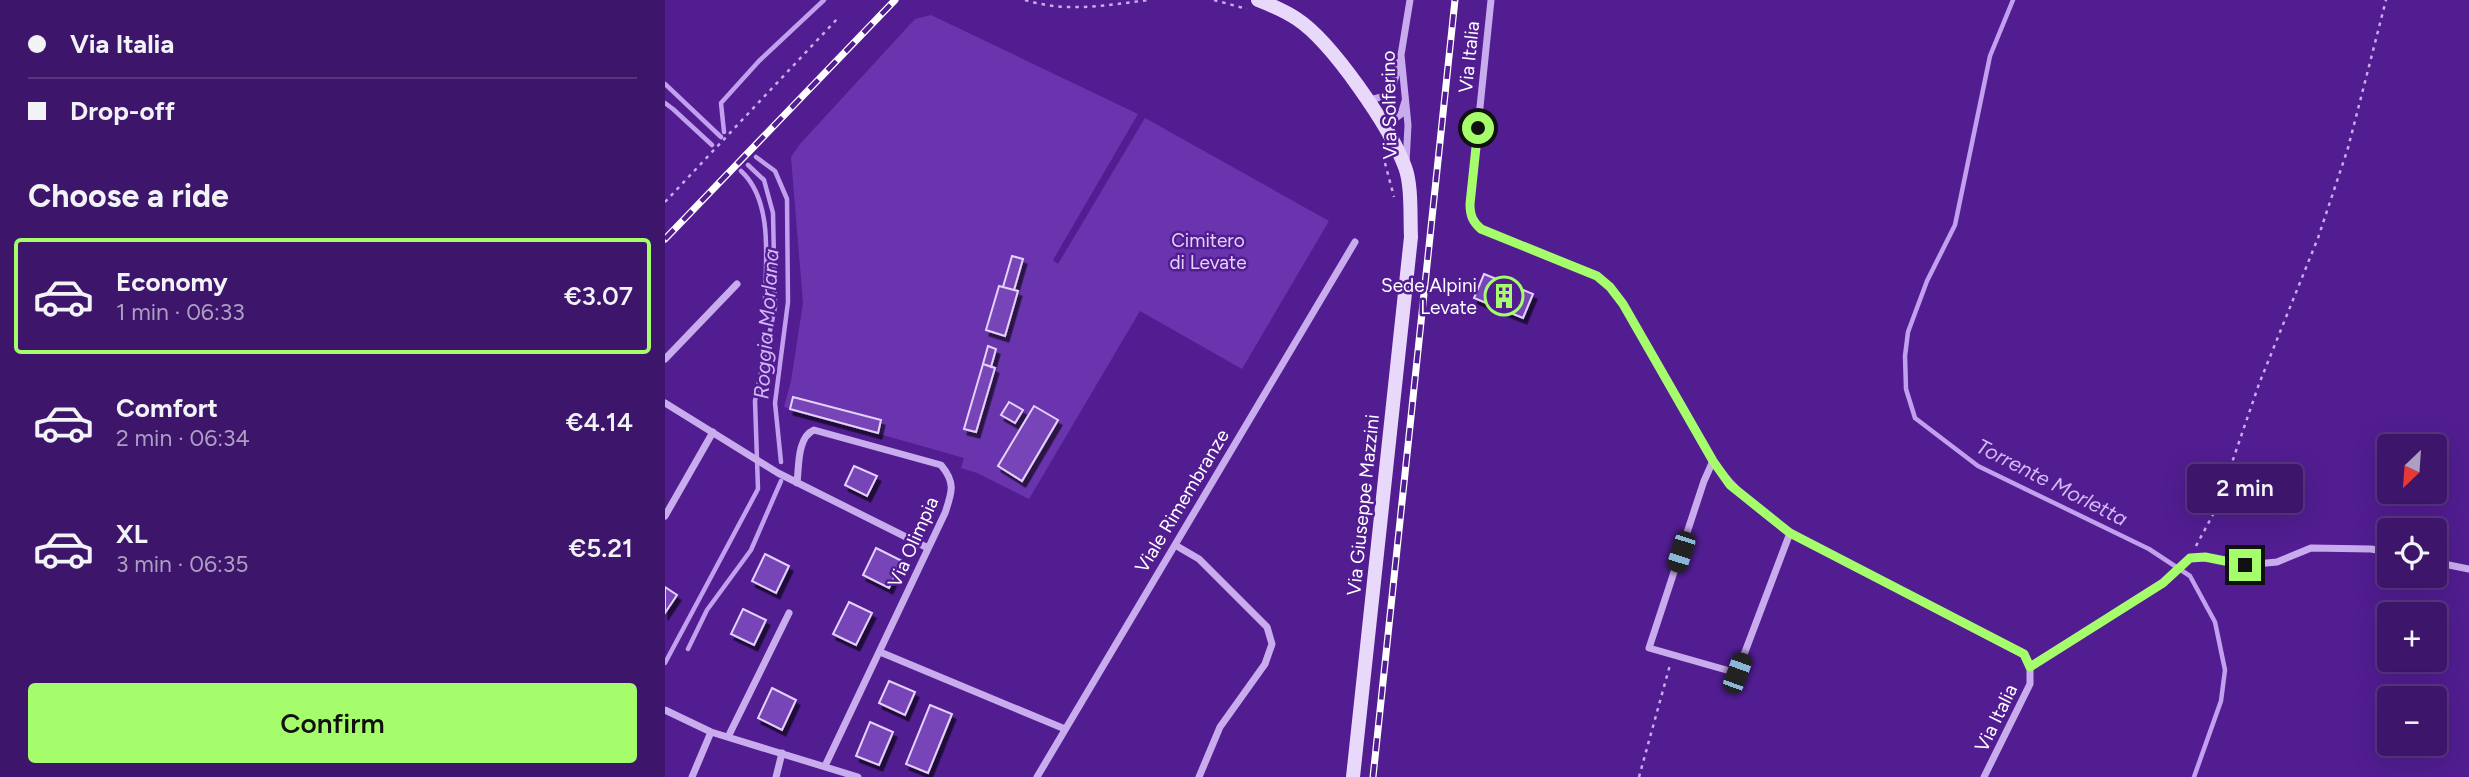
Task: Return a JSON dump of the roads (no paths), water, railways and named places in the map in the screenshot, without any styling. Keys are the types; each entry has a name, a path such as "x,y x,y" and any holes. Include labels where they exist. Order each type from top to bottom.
{"street":[{"name":"Via Solferino","path":"1406,169 1408,125 1401,55 1410,0"},
{"name":"Via Italia","path":"1491,0 1470,204 1470,215 1474,223 1481,229 1597,276 1610,287 1623,304 1713,461 1730,485 1790,533 2024,654 2030,667 2030,684 1984,777"},
{"path":"1257,6 1297,18 1317,35 1340,61 1385,127 1406,169"},
{"path":"1366,100 1380,99 1393,89 1401,55"},
{"path":"1385,127 1401,114 1406,99"},
{"name":"Via Giuseppe Mazzini","path":"1353,777 1411,237 1406,169"},
{"name":"Viale Rimembranze","path":"1037,777 1355,242"},
{"path":"665,359 737,284"},
{"path":"665,403 778,473 927,548"},
{"name":"Via Olimpia","path":"797,483 803,440 814,430 941,465 951,478 951,495 825,766"},
{"path":"665,516 713,432"},
{"path":"1713,461 1649,648 1737,673 1790,533"},
{"path":"1175,545 1199,559 1267,627 1272,644 1265,664 1220,727 1199,777"},
{"path":"2030,667 2163,583 2190,558 2205,557 2245,565 2277,562 2311,548 2377,549"},
{"path":"2447,565 2469,569"},
{"path":"728,737 789,613"},
{"path":"880,652 1065,729"},
{"path":"665,710 711,732 858,777"},
{"path":"692,777 711,732"},
{"path":"776,777 782,753"}],"waterway":[{"path":"724,132 721,103 759,61 824,0"},
{"name":"Torrente Morletta","path":"2013,0 1990,56 1955,225 1927,281 1908,332 1905,356 1906,389 1915,418 1978,466 2149,549 2190,576 2215,622 2225,670 2221,701 2194,777"},
{"path":"665,84 721,137"},
{"path":"665,103 673,109"},
{"path":"673,109 712,145"},
{"name":"Roggia Morlana","path":"756,157 775,171 787,199 788,302 775,403 781,462"},
{"path":"665,663 758,489 755,401 775,307 773,213 764,180 748,165"},
{"path":"741,171 751,183 763,214 766,249 765,299 768,300"},
{"name":"Roggia Morlana","path":"688,649 707,610 751,550 781,481"}],"railway":[{"path":"665,239 895,0"},
{"path":"1373,777 1455,0"}],"place":[{"name":"Sede Alpini Levate","path":"1504,296"}],"park label":[{"name":"Cimitero di Levate","path":"1208,251"}]}
